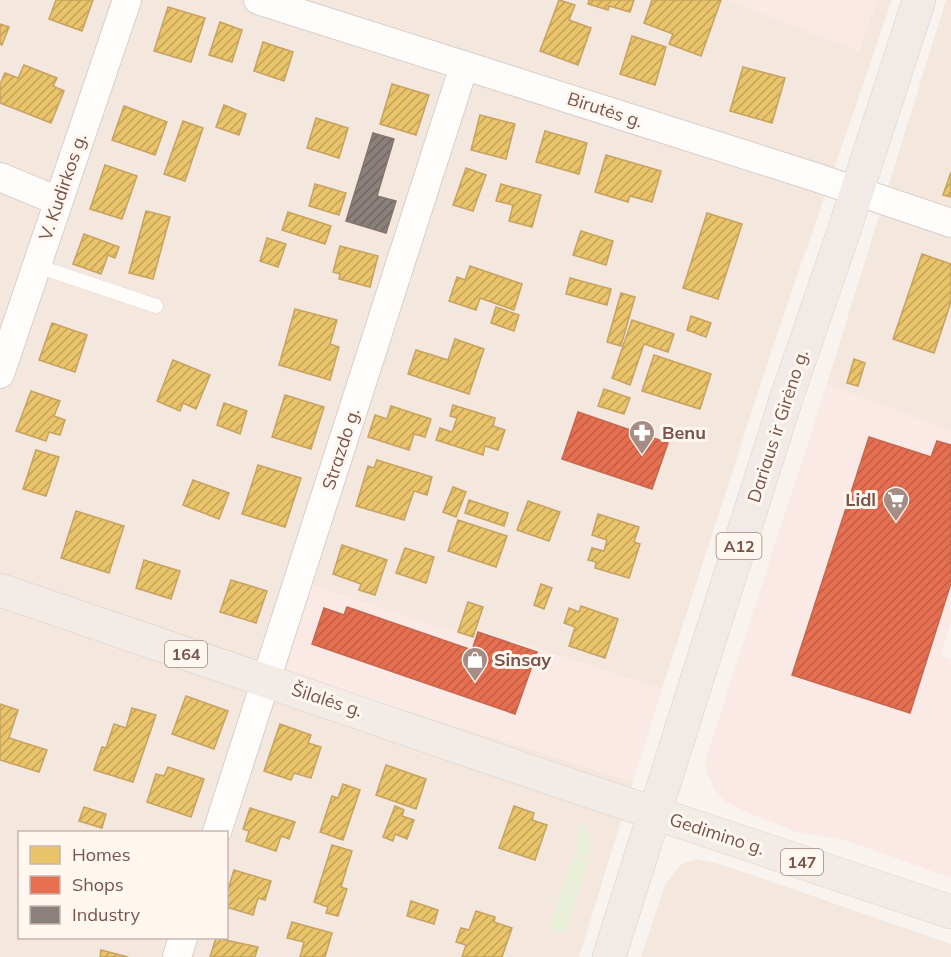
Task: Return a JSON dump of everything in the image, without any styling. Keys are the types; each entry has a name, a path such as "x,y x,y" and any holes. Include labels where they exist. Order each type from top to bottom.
{"highway":[{"name":"Dariaus ir Girėno g.","path":"609,957 786,399 857,192 919,0"}],"main road":[{"name":"Šilalės g.","path":"0,590 267,682 296,689 653,813"},
{"name":"Gedimino g.","path":"653,813 951,912"}],"street":[{"name":"V. Kudirkos g.","path":"0,374 127,0"},
{"name":"Birutės g.","path":"258,0 951,224"},
{"name":"Strazdo g.","path":"218,831 464,66"},
{"path":"0,177 58,201"},
{"path":"177,957 183,939"}],"lane":[{"path":"37,266 156,306"}],"shaded area":[{"path":"0,0 728,0 859,51 877,0 892,0 771,352 662,689 478,630 474,638 280,670 633,782 579,957 0,957"},
{"path":"728,0 877,0 859,51"},
{"path":"946,0 951,0 951,431 827,384"},
{"path":"827,384 951,431 951,623 941,655 951,660 951,878 842,839 797,832 751,814 726,802 714,789 708,775 705,761"},
{"path":"309,584 474,638 477,630 662,689 633,782 280,669"},
{"path":"697,859 723,865 951,944 951,957 641,957 665,885 680,865"}],"green space":[{"path":"577,822 588,833 590,858 574,853 580,831"},
{"path":"573,856 588,861 566,933 549,928"}],"building: Homes":[{"path":"56,0 93,0 82,31 49,19"},
{"path":"559,0 575,5 569,20 591,28 578,65 540,51"},
{"path":"589,0 634,0 630,12 609,6 608,10 588,4"},
{"path":"652,0 721,0 701,56 669,44 673,34 644,23"},
{"path":"168,7 205,18 191,62 154,51"},
{"path":"220,22 242,30 232,62 209,55"},
{"path":"0,24 9,27 2,45 0,44"},
{"path":"632,36 666,47 655,85 620,74"},
{"path":"263,42 293,52 284,81 254,71"},
{"path":"24,65 57,78 53,86 64,91 51,123 0,103 0,84 5,73 18,78"},
{"path":"743,67 785,78 772,123 730,111"},
{"path":"392,84 429,95 416,135 380,124"},
{"path":"224,105 246,114 239,135 216,127"},
{"path":"124,106 167,122 155,155 112,140"},
{"path":"480,115 515,124 506,159 471,150"},
{"path":"316,118 348,128 339,158 307,148"},
{"path":"183,121 203,128 185,181 164,174"},
{"path":"545,131 587,143 579,174 536,162"},
{"path":"606,155 661,171 652,202 630,196 628,202 595,192"},
{"path":"105,165 137,176 122,219 90,209"},
{"path":"466,168 486,175 473,211 453,205"},
{"path":"951,172 951,197 943,195"},
{"path":"315,184 346,193 339,215 309,206"},
{"path":"501,184 541,195 532,227 509,221 513,205 496,201"},
{"path":"146,211 170,217 153,279 129,273"},
{"path":"288,212 331,226 325,244 282,230"},
{"path":"707,213 742,224 718,299 683,288"},
{"path":"581,231 613,241 606,265 573,255"},
{"path":"84,234 119,247 115,258 108,255 101,274 73,264"},
{"path":"267,238 286,244 278,267 260,261"},
{"path":"340,246 378,256 370,287 339,279 340,274 333,272"},
{"path":"922,254 951,264 951,302 934,353 893,339"},
{"path":"470,266 522,284 514,310 480,298 476,310 449,301 457,277 465,280"},
{"path":"570,278 611,289 607,305 566,294"},
{"path":"621,293 635,297 621,346 607,342"},
{"path":"496,307 519,315 514,331 491,323"},
{"path":"295,309 337,320 330,344 339,347 330,380 279,365"},
{"path":"691,316 711,323 706,337 687,330"},
{"path":"632,320 674,334 668,352 644,344 630,385 612,378"},
{"path":"52,323 87,335 75,372 39,360"},
{"path":"455,339 484,349 469,394 408,374 416,350 448,360"},
{"path":"654,355 711,374 700,409 642,391"},
{"path":"854,359 865,363 858,386 847,383"},
{"path":"173,360 210,375 196,409 183,403 180,411 157,401"},
{"path":"604,389 630,398 624,414 598,406"},
{"path":"31,391 60,401 54,416 65,420 60,435 49,432 46,441 16,431"},
{"path":"285,395 324,407 311,449 272,437"},
{"path":"224,403 247,411 240,434 217,425"},
{"path":"453,405 495,418 493,426 505,430 498,450 485,446 483,455 436,440 440,428 452,432 457,418 450,416"},
{"path":"391,406 431,419 425,437 414,434 409,450 368,437 375,415 387,419"},
{"path":"36,450 59,457 46,496 23,489"},
{"path":"377,460 432,477 427,495 414,491 404,520 356,506 368,466 374,468"},
{"path":"258,465 301,478 285,527 242,514"},
{"path":"193,480 229,493 219,519 183,505"},
{"path":"453,487 466,492 456,517 443,512"},
{"path":"469,500 508,513 504,526 465,513"},
{"path":"528,501 560,512 549,541 517,530"},
{"path":"76,511 124,526 109,573 61,558"},
{"path":"598,514 639,527 634,542 640,544 629,578 595,568 596,562 588,560 592,548 604,551 607,540 592,535"},
{"path":"458,520 507,536 496,567 448,551"},
{"path":"342,545 387,560 375,595 359,590 361,584 333,574"},
{"path":"405,548 434,557 426,583 396,573"},
{"path":"144,560 180,571 171,599 136,588"},
{"path":"231,580 267,591 256,623 220,612"},
{"path":"541,584 552,588 544,609 534,605"},
{"path":"468,602 483,607 473,637 458,632"},
{"path":"581,606 618,619 605,658 569,646 575,627 564,623 569,608 579,612"},
{"path":"186,696 228,711 214,749 172,734"},
{"path":"0,704 18,710 9,738 47,750 39,772 0,760"},
{"path":"132,708 156,715 133,782 94,770 102,747 106,748 114,724 126,728"},
{"path":"280,724 311,735 308,743 321,747 311,778 294,773 291,780 264,771"},
{"path":"386,765 426,779 416,809 376,795"},
{"path":"168,767 204,779 191,817 147,802 156,774 164,776"},
{"path":"343,784 360,790 343,840 320,832 332,796 338,798"},
{"path":"395,806 404,810 402,816 414,820 407,839 395,834 393,841 383,837"},
{"path":"514,806 534,813 532,820 547,825 535,860 499,848"},
{"path":"84,807 106,814 102,828 79,821"},
{"path":"250,808 295,822 289,839 281,836 276,851 246,841 249,831 243,829"},
{"path":"332,845 352,851 341,887 347,889 338,916 326,913 328,907 314,902"},
{"path":"234,870 271,881 265,900 258,898 253,915 228,908 228,890"},
{"path":"411,901 438,910 434,924 407,916"},
{"path":"476,911 495,917 494,922 512,928 502,957 462,957 466,945 456,942 461,928 469,930"},
{"path":"292,922 332,933 325,957 300,957 304,942 287,938"},
{"path":"216,939 258,947 255,957 210,957"},
{"path":"101,950 128,957 100,957"}],"building: Shops":[{"path":"578,412 668,443 652,489 562,459"},
{"name":"Lidl","path":"869,437 931,457 937,441 951,445 951,583 910,713 792,675"},
{"name":"Sinsay","path":"347,607 472,650 478,632 537,652 515,714 312,644 324,608 344,615"}],"building: Industry":[{"path":"373,133 394,139 377,196 396,201 386,233 346,221"}],"place":[{"name":"Benu","path":"642,456"},
{"name":"Lidl","path":"896,523"},
{"name":"Sinsay","path":"475,683"}]}
